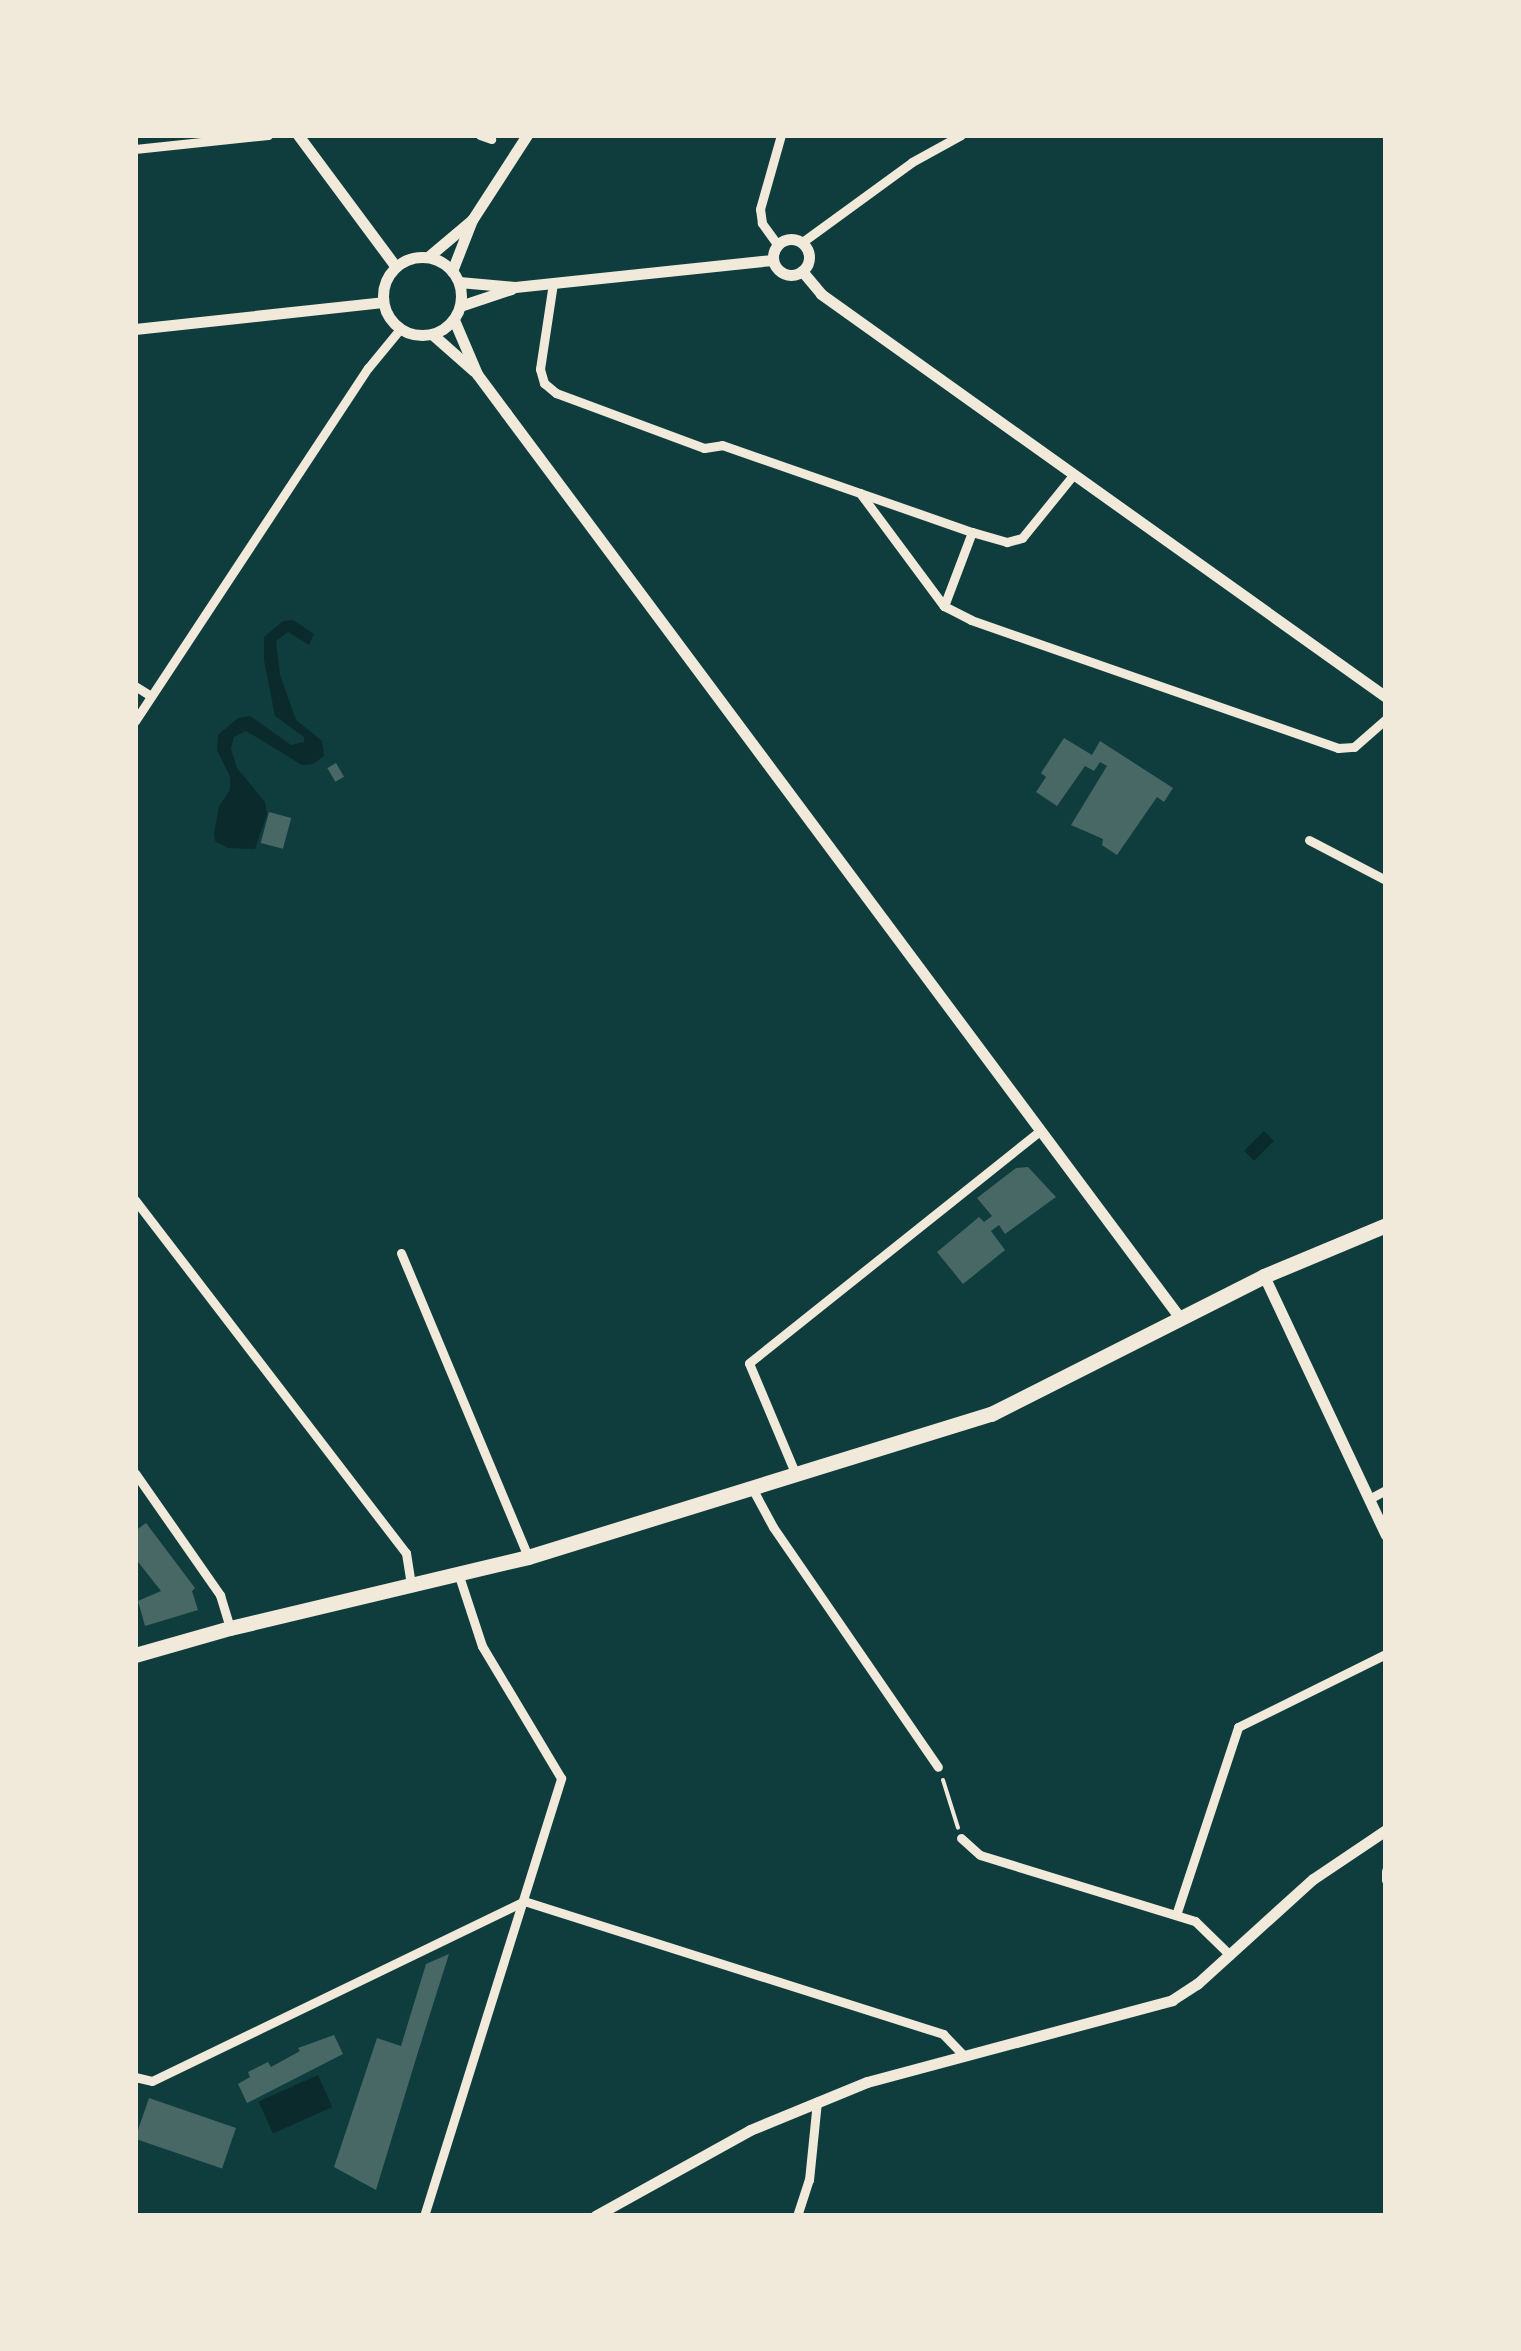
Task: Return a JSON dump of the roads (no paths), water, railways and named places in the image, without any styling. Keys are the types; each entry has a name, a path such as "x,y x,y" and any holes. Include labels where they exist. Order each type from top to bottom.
{"main road":[{"path":"135,1655 230,1628 458,1576 990,1414 1264,1276 1386,1225"}],"street":[{"path":"135,149 268,135"},
{"path":"298,135 396,266"},
{"path":"480,135 491,139"},
{"path":"428,258 472,220 527,135"},
{"path":"774,260 777,244 762,224 760,209 781,135"},
{"path":"801,243 912,162 962,135"},
{"path":"432,334 454,320 460,306 456,276 472,220"},
{"path":"777,244 787,239 801,243 808,253 802,270"},
{"path":"515,287 456,276 428,258 411,258 396,266 384,286 383,302 388,316 400,329 432,334 477,374 1180,1318"},
{"path":"774,260 786,273 802,270"},
{"path":"460,306 515,287 774,260"},
{"path":"802,270 821,294 1386,696"},
{"path":"553,283 541,341 540,376 549,389 704,448 722,445 1007,542 1022,538 1074,474"},
{"path":"135,329 383,302"},
{"path":"454,320 477,374"},
{"path":"135,721 368,368 400,329"},
{"path":"858,491 944,606 971,620 1338,748 1354,747 1386,719"},
{"path":"944,606 972,532"},
{"path":"135,686 151,696"},
{"path":"1310,840 1386,880"},
{"path":"796,1474 749,1363 1040,1131"},
{"path":"135,1200 406,1553 411,1587"},
{"path":"402,1254 528,1556"},
{"path":"1264,1276 1386,1536"},
{"path":"135,1472 220,1595 230,1628"},
{"path":"752,1488 783,1542 938,1766"},
{"path":"1369,1499 1386,1490"},
{"path":"424,2216 561,1778 482,1646 458,1576"},
{"path":"1176,1915 1238,1727 1386,1654"},
{"path":"595,2216 684,2163 817,2101 963,2055 1159,2006 1185,1993 1313,1879 1386,1831"},
{"path":"961,1838 980,1855 1204,1926 1230,1955"},
{"path":"1386,1871 1386,1880"},
{"path":"135,2077 152,2080 524,1901 943,2034 963,2055"},
{"path":"798,2216 809,2180 817,2101"}],"water":[{"path":"293,620 314,634 309,645 288,632 276,641 280,675 296,720 322,741 324,756 313,764 302,765 246,731 234,737 231,749 237,768 265,802 267,814 255,849 228,848 215,841 214,833 219,806 230,790 230,777 217,750 218,735 238,718 250,716 291,745 304,742 304,737 275,716 264,660 264,637 283,621"},
{"path":"1264,1131 1274,1141 1254,1161 1244,1151"},
{"path":"318,2075 332,2107 273,2133 259,2101"}]}
